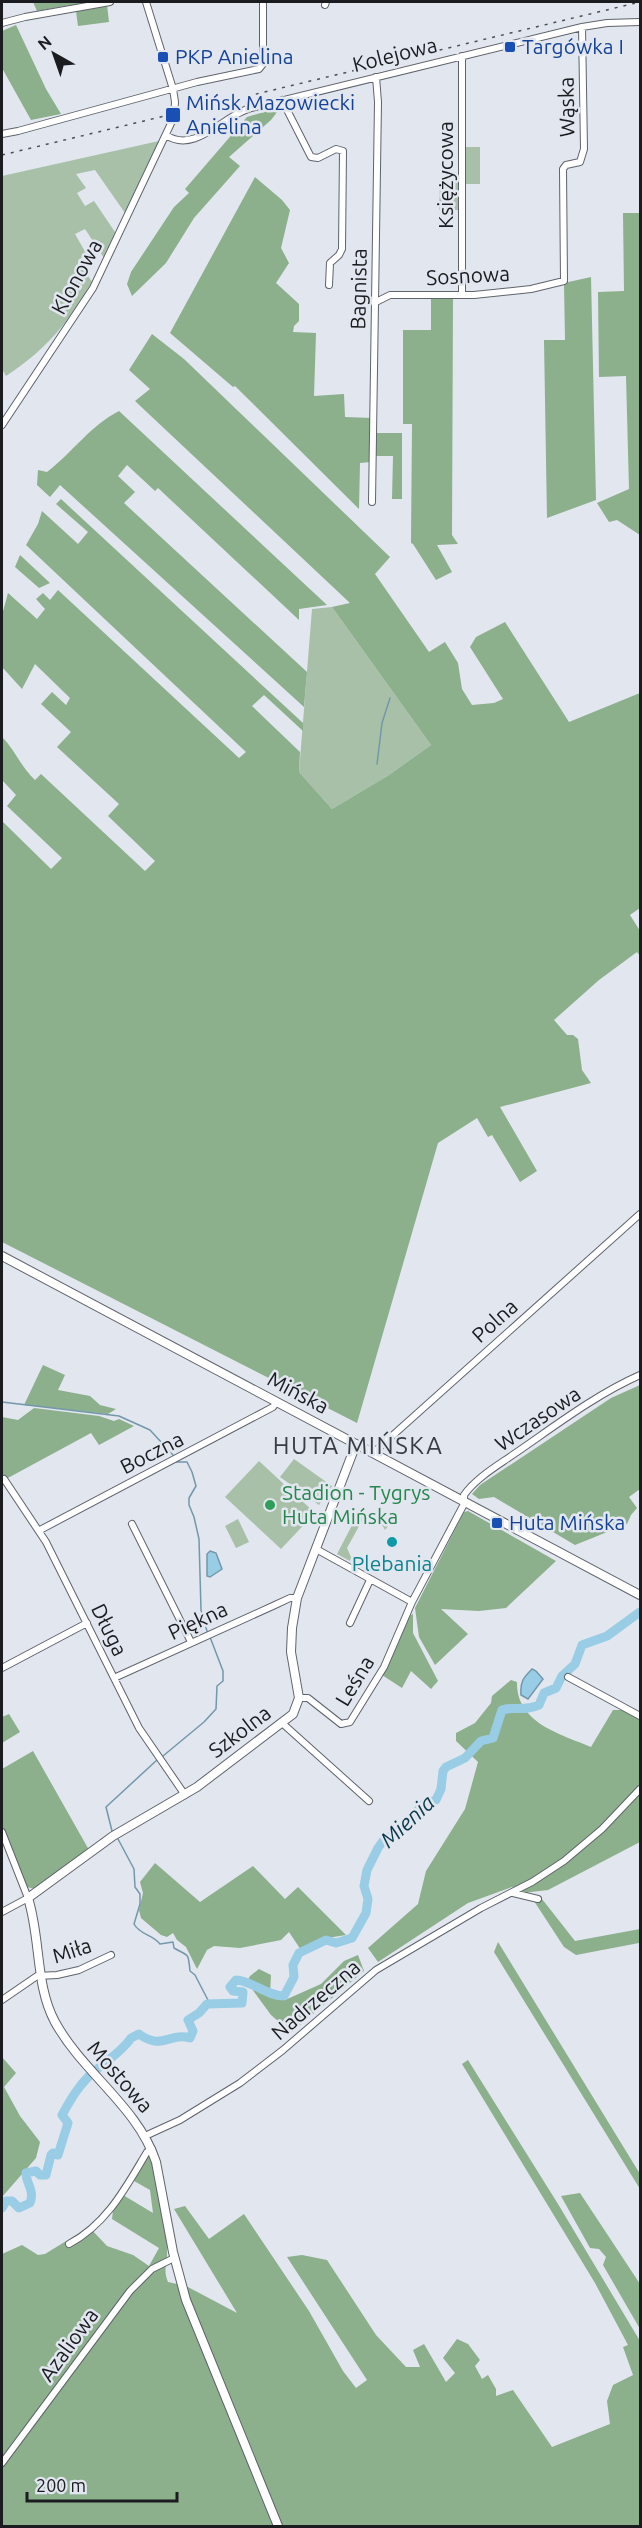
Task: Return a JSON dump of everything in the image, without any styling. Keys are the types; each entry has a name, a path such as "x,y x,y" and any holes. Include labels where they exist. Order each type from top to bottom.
{"street":[{"path":"2,23 110,2"},
{"name":"Klonowa","path":"2,425 93,288 174,115 173,89 146,2"},
{"path":"2,134 259,69 262,64 263,2"},
{"name":"Kolejowa","path":"166,135 181,139 203,136 237,112 282,100 582,27 607,23 640,22"},
{"name":"Wąska","path":"564,281 563,169 566,165 580,162 584,149 582,27"},
{"name":"Księżycowa","path":"462,56 462,293"},
{"name":"Bagnista","path":"372,502 378,102 376,77"},
{"path":"282,100 307,152 314,158 336,149 343,152 342,249 339,255 331,260 329,285"},
{"name":"Sosnowa","path":"376,302 390,295 462,293 474,295 531,289 564,281"},
{"name":"Polna","path":"373,1453 640,1214"},
{"name":"Mińska","path":"2,1256 640,1595"},
{"name":"Wczasowa","path":"412,1602 446,1540 466,1491 551,1428 640,1375"},
{"name":"Boczna","path":"40,1530 239,1426 273,1407 277,1402"},
{"path":"299,1698 291,1652 297,1599 356,1444"},
{"name":"Długa","path":"4,1479 40,1530 139,1728 185,1795"},
{"path":"132,1524 191,1642"},
{"path":"316,1549 412,1602"},
{"path":"350,1623 370,1580"},
{"name":"Piękna","path":"114,1678 290,1598 297,1599"},
{"name":"Leśna","path":"299,1698 308,1698 341,1724 351,1722 384,1667 412,1602"},
{"path":"2,1668 87,1623"},
{"path":"568,1677 640,1716"},
{"name":"Szkolna","path":"2,1911 28,1898 113,1836 185,1795 282,1723 295,1711 299,1698"},
{"path":"282,1723 369,1801"},
{"name":"Nadrzeczna","path":"145,2136 180,2121 240,2083 283,2050 376,1970 481,1908 512,1893 580,1849 640,1789"},
{"path":"2,1832 28,1898"},
{"path":"512,1893 537,1899"},
{"name":"Mostowa","path":"28,1898 36,1928 44,1992 54,2019 72,2049 136,2123 152,2149 180,2283 278,2526"},
{"name":"Miła","path":"2,2000 32,1979 86,1968 111,1955"},
{"path":"69,2244 90,2232 110,2210 147,2152 152,2149"},
{"name":"Azaliowa","path":"2,2463 130,2291 152,2269 174,2258"}],"green space":[{"path":"33,2 89,2 37,11"},
{"path":"107,5 109,22 78,26 76,11"},
{"path":"16,25 46,89 61,114 31,120 2,68 2,31"},
{"path":"281,107 271,120 229,157 240,166 194,218 166,263 132,296 127,284 131,272 174,207 189,193 185,189 247,117"},
{"path":"159,141 125,213 95,170 76,174 86,188 77,193 85,206 94,201 115,232 104,258 85,229 75,234 87,255 78,260 92,282 74,311 45,345 6,376 2,369 2,176"},
{"path":"465,147 480,147 480,184 465,184"},
{"path":"255,177 290,210 281,248 289,263 276,283 299,304 299,321 294,326 293,332 316,333 314,396 344,394 345,417 372,418 371,462 360,463 359,509 235,386 233,387 170,333"},
{"path":"440,183 460,183 460,210 439,210"},
{"path":"623,213 640,213 640,535 617,520 609,522 597,503 629,489 626,376 599,377 598,292 624,291"},
{"path":"591,277 596,500 547,518 544,340 565,340 564,283"},
{"path":"453,298 452,535 458,544 437,545 452,572 436,580 411,543 412,424 403,424 403,330 431,330 431,299"},
{"path":"152,334 184,359 390,557 375,574 429,652 445,642 458,663 462,689 472,705 494,703 503,699 470,647 476,637 505,622 569,722 640,693 640,908 630,915 640,931 640,956 637,952 599,980 554,1020 567,1035 573,1035 578,1039 582,1070 591,1083 500,1107 537,1171 520,1182 492,1135 488,1137 477,1118 438,1143 357,1423 2,1242 2,821 51,869 62,858 7,806 16,795 2,780 2,737 35,780 41,774 145,871 155,861 108,816 119,804 57,747 71,732 41,704 52,692 66,705 70,698 35,664 22,689 2,667 2,615 8,593 37,619 45,609 36,599 43,593 50,600 58,590 239,758 246,752 26,545 38,524 42,511 78,544 88,532 56,504 61,499 303,723 303,731 264,695 252,706 300,752 299,772 332,809 389,775 431,745 332,607 350,603 135,401 150,389 129,370"},
{"path":"119,411 327,605 299,609 299,620 158,488 155,491 127,465 118,476 135,492 124,503 307,672 304,707 60,485 50,497 37,485 38,470 47,472 99,424"},
{"path":"375,433 402,433 402,499 392,499 393,456 375,456"},
{"path":"20,555 50,583 39,588 15,567"},
{"path":"332,607 431,745 389,775 332,809 299,772 312,609"},
{"path":"43,1365 65,1375 58,1390 90,1396 100,1405 116,1409 108,1414 24,1405"},
{"path":"640,1385 640,1489 629,1497 637,1508 627,1524 575,1545 494,1497 479,1499 472,1494 480,1485 611,1398"},
{"path":"34,1408 99,1416 114,1421 119,1419 134,1426 99,1445 91,1433 6,1479 2,1474 2,1417 18,1420"},
{"path":"294,1459 332,1486 319,1505 280,1477"},
{"name":"Stadion - Tygrys Huta Mińska","path":"259,1461 315,1513 281,1549 225,1497"},
{"path":"360,1510 389,1525 385,1530 376,1521 363,1519 347,1548 351,1557 350,1561 337,1554"},
{"path":"468,1511 556,1561 506,1608 479,1611 441,1609 468,1634 435,1665 419,1637 415,1608 464,1512"},
{"path":"238,1519 249,1542 236,1548 225,1526"},
{"path":"413,1614 413,1633 438,1681 431,1689 411,1671 402,1688 382,1675 409,1616"},
{"path":"511,1680 517,1682 524,1708 532,1717 554,1732 591,1747 613,1710 624,1710 640,1719 640,1842 548,1890 522,1893 512,1887 468,1903 378,1962 368,1948 418,1904 426,1871 465,1809 478,1762 456,1741 456,1733 475,1723 491,1703 492,1696"},
{"path":"9,1714 20,1732 2,1743 2,1717"},
{"path":"33,1751 89,1850 35,1889 27,1887 2,1825 2,1769"},
{"path":"155,1863 200,1902 253,1866 285,1899 298,1887 346,1935 327,1938 301,1950 289,1932 281,1940 240,1948 214,1946 207,1950 197,1969 186,1947 177,1940 173,1933 167,1937 161,1935 141,1918 139,1910 143,1893 140,1882"},
{"path":"542,1899 575,1941 640,1929 640,1945 639,1943 576,1955 564,1947 534,1901"},
{"path":"498,1942 640,2174 640,2189 494,1952"},
{"path":"358,1955 364,1971 288,2035 285,2027 271,2015 247,1982 250,1976 259,1969 271,1975 270,1994 285,2000 321,1984 344,1961"},
{"path":"2,2057 16,2073 4,2087 20,2116 40,2142 36,2158 2,2197"},
{"path":"468,2060 640,2341 640,2526 2,2526 2,2254 22,2245 38,2255 45,2254 89,2227 107,2246 133,2255 149,2266 159,2248 112,2219 113,2210 123,2195 153,2213 150,2190 134,2181 147,2155 151,2156 164,2217 167,2242 165,2271 168,2282 186,2286 237,2313 174,2209 185,2206 209,2239 244,2214 309,2311 343,2371 356,2388 367,2380 287,2257 302,2255 327,2260 376,2335 406,2367 420,2367 413,2350 424,2344 446,2382 455,2373 443,2358 457,2339 468,2344 480,2360 475,2366 482,2379 488,2375 496,2389 496,2396 513,2390 552,2447 610,2424 607,2401 613,2385 633,2375 623,2347 628,2345 595,2283 462,2064"},
{"path":"580,2193 640,2284 640,2329 603,2265 606,2257 599,2249 590,2248 561,2196"}],"water":[{"path":"210,1551 216,1553 222,1569 210,1577 207,1576 207,1554"},
{"path":"532,1669 543,1679 528,1699 521,1695 521,1687 524,1678"}],"waterway":[{"path":"377,764 382,723 390,698"},
{"path":"2,1402 119,1416 150,1430 173,1455"},
{"path":"176,1462 187,1462 196,1486 189,1498 189,1505 199,1539 201,1610 207,1631"},
{"name":"Mienia","path":"2,2208 6,2201 12,2201 19,2208 30,2203 31,2191 26,2173 36,2171 40,2175 46,2175 51,2155 53,2153 58,2155 68,2123 62,2115 71,2100 89,2076 131,2038 139,2034 154,2041 176,2037 190,2038 193,2031 188,2020 207,2004 242,2003 243,1992 233,1991 230,1987 236,1980 271,1994 284,1996 294,1977 293,1965 299,1953 326,1940 336,1943 352,1938 366,1913 368,1899 364,1886 367,1870 378,1848 383,1841 404,1828 422,1805 436,1800 446,1767 465,1758 481,1741 493,1738 502,1710 539,1705 544,1693 556,1688 562,1676 575,1664 582,1645 607,1636 640,1612"},
{"path":"163,1756 216,1709 217,1686 223,1681 223,1671 210,1637"},
{"path":"112,1831 106,1807 157,1760"},
{"path":"118,1839 134,1869 135,1887 140,1894 140,1904 134,1924 160,1944 173,1942 174,1948 187,1955 190,1971 195,1975 210,2004"}],"railway":[{"path":"2,155 640,2"}],"place":[{"name":"Targówka I","path":"510,47"},
{"name":"PKP Anielina","path":"163,57"},
{"name":"Mińsk Mazowiecki Anielina","path":"173,115"},
{"name":"Stadion - Tygrys Huta Mińska","path":"270,1505"},
{"name":"Huta Mińska","path":"497,1523"},
{"name":"Plebania","path":"392,1542"}],"district":[{"name":"HUTA MIŃSKA","path":"358,1446"}]}
